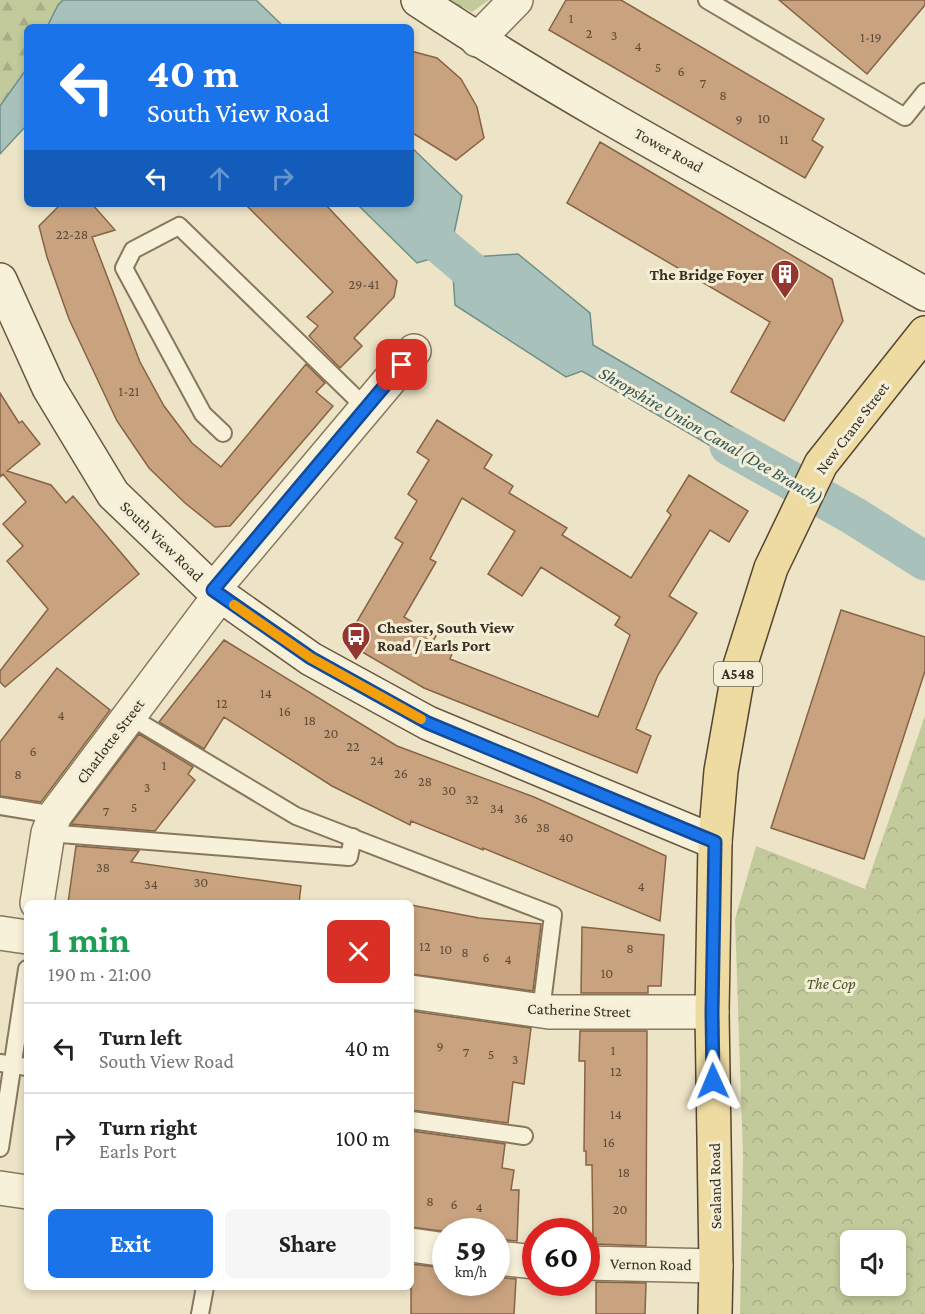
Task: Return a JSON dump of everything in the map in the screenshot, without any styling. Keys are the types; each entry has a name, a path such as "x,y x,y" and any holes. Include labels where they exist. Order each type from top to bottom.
{"main road":[{"name":"New Crane Street","path":"715,842 721,771 739,669 771,568 821,464 925,333"},
{"name":"Sealand Road","path":"715,842 712,1012 715,1314"}],"street":[{"name":"Tower Road","path":"418,0 477,40 563,91 925,294"},
{"path":"477,40 516,0"},
{"name":"South View Road","path":"0,280 49,388 113,494 216,593 311,658 428,723 715,842"},
{"name":"Charlotte Street","path":"38,900 52,824 216,593 414,351"},
{"path":"0,933 24,937"},
{"name":"Catherine Street","path":"414,992 541,1011 712,1012"},
{"path":"0,1188 24,1192"},
{"path":"414,1245 432,1248"},
{"name":"Vernon Road","path":"600,1263 716,1266"}],"lane":[{"path":"707,0 905,117 925,92"},
{"path":"223,432 203,414 124,268 133,250 180,226 366,408"},
{"path":"129,716 296,816 553,915 541,1011"},
{"path":"0,806 52,824 349,857 353,837"},
{"path":"0,1148 24,991"},
{"path":"414,1120 524,1137"},
{"path":"200,1314 204,1290"}],"green space":[{"path":"0,0 63,0 48,24 24,24 24,72 0,105"},
{"path":"448,0 489,0 472,12"},
{"name":"The Cop","path":"925,716 925,1314 740,1314 743,1156 735,919 756,846 865,889"}],"water":[{"path":"63,0 256,0 281,24 48,24"},
{"path":"24,72 24,128 0,154 0,106"},
{"path":"414,150 462,196 453,238 458,244 438,264 430,259 417,263 360,207 414,207"},
{"path":"518,254 590,313 593,345 782,456 771,481 582,371 566,377 455,305 453,275 473,257"},
{"path":"862,501 925,544 925,576 848,525"}],"building":[{"path":"566,0 621,0 824,119 812,140 823,147 805,178 549,30"},
{"path":"779,0 925,0 925,5 867,74"},
{"path":"414,52 437,58 461,79 477,107 484,138 456,160 414,134"},
{"name":"The Bridge Foyer","path":"600,142 832,279 843,321 784,421 731,392 770,322 567,203"},
{"path":"58,207 95,207 115,230 92,237 140,362 164,406 192,443 221,467 306,364 325,383 316,392 333,406 230,526 215,527 185,503 149,468 117,421 69,319 47,257 39,226"},
{"path":"248,207 328,207 397,281 394,297 354,338 362,346 340,368 309,336 318,326 307,317 333,292"},
{"path":"0,393 19,423 22,421 40,444 7,471 51,485 66,503 73,496 139,574 5,687 0,682 0,671 48,609 7,561 23,546 3,524 26,502 3,474 0,477"},
{"path":"437,420 492,455 484,468 513,486 509,493 567,528 562,535 631,578 671,515 667,511 689,475 748,511 729,542 710,530 669,596 697,613 658,675 636,729 651,736 637,773 424,688 345,642 403,543 395,538 417,501 408,494 429,460 417,452","holes":["462,498 515,531 488,574 522,596 541,567 620,617 615,625 630,635 598,717 450,659 453,651 432,643 436,636 404,617 436,562 430,559"]},
{"path":"841,610 925,637 925,671 864,859 771,828"},
{"path":"224,640 397,746 534,797 666,856 660,921 483,848 483,850 411,821 410,825 332,786 224,717 204,749 159,722"},
{"path":"57,668 110,710 41,802 0,796 0,742"},
{"path":"139,734 193,767 188,774 195,780 155,831 71,824"},
{"path":"76,846 139,851 131,862 301,886 299,900 68,900"},
{"path":"414,906 479,918 541,924 533,991 414,974"},
{"path":"582,927 664,935 661,986 648,986 648,993 581,993"},
{"path":"414,1011 531,1028 524,1084 513,1082 508,1123 414,1110"},
{"path":"580,1031 647,1031 646,1246 600,1244 600,1218 593,1218 592,1165 586,1165 586,1151 584,1151 585,1061 579,1061"},
{"path":"414,1131 505,1144 502,1168 514,1170 511,1190 519,1190 517,1241 510,1240 510,1218 432,1218 432,1230 414,1227"},
{"path":"414,1264 432,1266 432,1296 510,1296 510,1278 516,1279 514,1314 411,1314"},
{"path":"600,1282 646,1283 645,1314 596,1314 596,1296 600,1296"}],"waterway":[{"name":"Shropshire Union Canal (Dee Branch)","path":"399,207 504,299"},
{"name":"Shropshire Union Canal (Dee Branch)","path":"729,446 854,516 925,561"}],"slow traffic":[{"path":"234,605 311,658 421,719"}],"place":[{"name":"The Bridge Foyer","path":"785,300"},
{"name":"Chester, South View Road / Earls Port","path":"356,662"}],"route":[{"path":"402,365 213,590 311,658 428,723 715,842 713,1081"}]}
